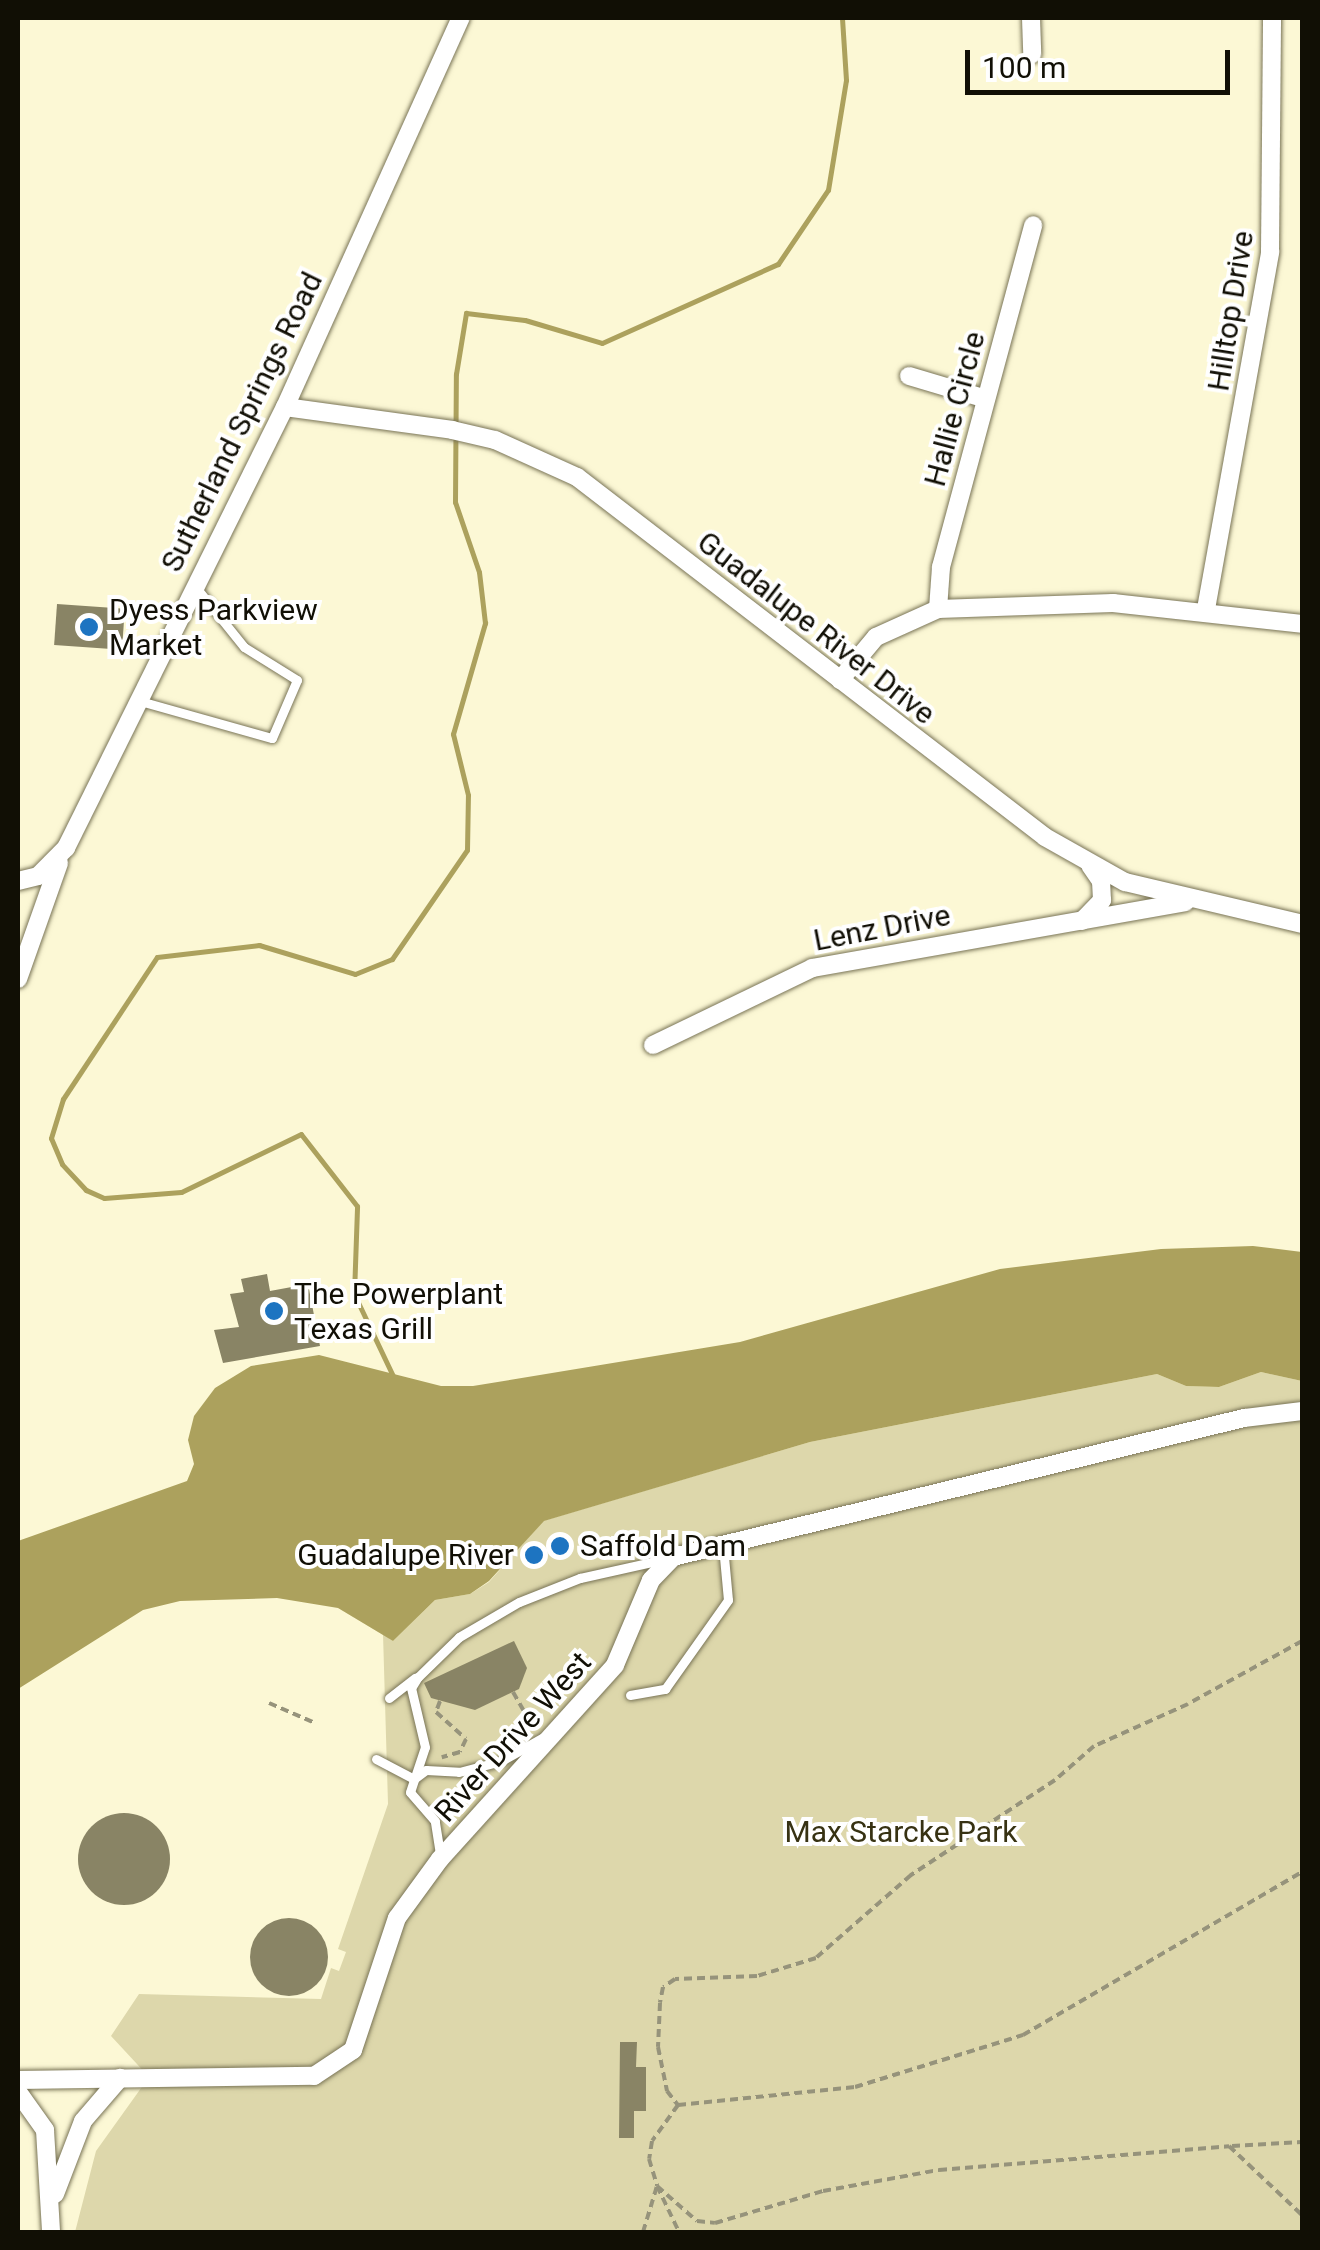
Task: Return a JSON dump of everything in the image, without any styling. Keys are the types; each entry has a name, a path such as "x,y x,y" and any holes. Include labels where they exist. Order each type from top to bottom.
{"street":[{"name":"Sutherland Springs Road","path":"18,979 66,848 193,584 285,407 461,18"},
{"path":"1031,18 1032,54"},
{"name":"Hilltop Drive","path":"1206,609 1270,252 1272,18"},
{"name":"Hallie Circle","path":"938,609 942,566 1033,225"},
{"path":"909,376 986,399"},
{"name":"Guadalupe River Drive","path":"285,407 412,423 534,456 577,477 957,774 1090,865 1190,902 1302,924"},
{"path":"840,680 876,637 938,609 1074,603 1206,609 1302,624"},
{"name":"Sutherland Springs Road","path":"18,881 38,876 66,848"},
{"path":"1078,924 1102,900 1101,881 1090,865"},
{"name":"Lenz Drive","path":"654,1045 812,968 1190,902"},
{"path":"673,1557 1244,1418 1302,1410"},
{"name":"River Drive West","path":"18,2080 314,2076 352,2050 397,1918 440,1859 567,1725 616,1666 651,1580 673,1557"},
{"path":"54,2199 84,2121 120,2078"},
{"path":"18,2092 46,2130 54,2199 52,2232"}],"lane":[{"path":"137,701 272,738 297,680 244,647 193,584"},
{"path":"630,1696 664,1689 728,1600 723,1546"},
{"path":"415,1706 390,1698 459,1637 519,1602 580,1578 673,1557"},
{"path":"418,1677 411,1688 425,1747 410,1792 435,1821 440,1859"},
{"path":"376,1758 414,1779 500,1761 567,1725"}],"path":[{"path":"678,2105 667,2091 658,2046 663,1987 674,1979 781,1972 816,1958 911,1875 1055,1780 1094,1746 1188,1704 1302,1640"},
{"path":"513,1692 540,1739"},
{"path":"440,1701 436,1712 466,1744 443,1755 441,1772"},
{"path":"268,1703 313,1722"},
{"path":"680,2232 657,2186 652,2141 678,2105 854,2087 1023,2035 1302,1872"},
{"path":"657,2186 682,2212 716,2222 823,2191 939,2170 1302,2142"},
{"path":"1229,2146 1302,2214"},
{"path":"643,2232 657,2186"}],"green space":[{"name":"Max Starcke Park","path":"1261,1372 1302,1381 1302,2232 75,2232 96,2151 149,2077 111,2036 139,1994 321,1999 331,1968 339,1971 346,1952 338,1949 388,1804 383,1634 393,1641 435,1600 470,1594 489,1582 543,1521 810,1442 1157,1374 1186,1386 1219,1387"}],"shaded area":[{"path":"1253,1246 1302,1252 1302,1381 1261,1372 1219,1387 1186,1386 1157,1374 810,1442 544,1521 489,1581 470,1594 435,1600 393,1641 338,1608 277,1598 180,1601 143,1610 18,1689 18,1541 187,1481 194,1464 188,1440 194,1416 215,1388 251,1366 319,1355 441,1386 473,1386 740,1342 1000,1269 1161,1249"}],"building":[{"name":"Dyess Parkview Market","path":"57,604 125,609 122,650 54,645"},
{"name":"The Powerplant Texas Grill","path":"267,1274 270,1291 308,1284 320,1346 223,1363 214,1330 239,1327 230,1294 244,1292 241,1279"},
{"path":"514,1641 527,1668 519,1689 475,1710 431,1698 424,1683"},
{"path":"124,1813 142,1816 157,1826 167,1841 167,1877 157,1892 142,1902 124,1905 106,1902 91,1892 81,1877 78,1859 81,1841 91,1826 106,1816"},
{"path":"289,1918 304,1921 316,1930 325,1942 325,1972 316,1984 304,1993 289,1996 274,1993 262,1984 253,1972 250,1957 253,1942 262,1930 274,1921"},
{"path":"620,2042 637,2042 636,2067 646,2067 646,2111 634,2111 634,2138 619,2138"}],"waterway":[{"path":"393,1376 354,1294 357,1206 301,1134 181,1192 104,1198 86,1190 62,1164 51,1138 63,1099 157,957 259,945 355,974 392,959 467,850 468,795 453,734 485,623 479,572 455,502 456,374 466,313 525,320 602,343 778,264 828,190 846,80 842,18"}],"place":[{"name":"Dyess Parkview Market","path":"89,627"},
{"name":"The Powerplant Texas Grill","path":"274,1311"},
{"name":"Saffold Dam","path":"560,1546"},
{"name":"Guadalupe River","path":"534,1555"}]}
